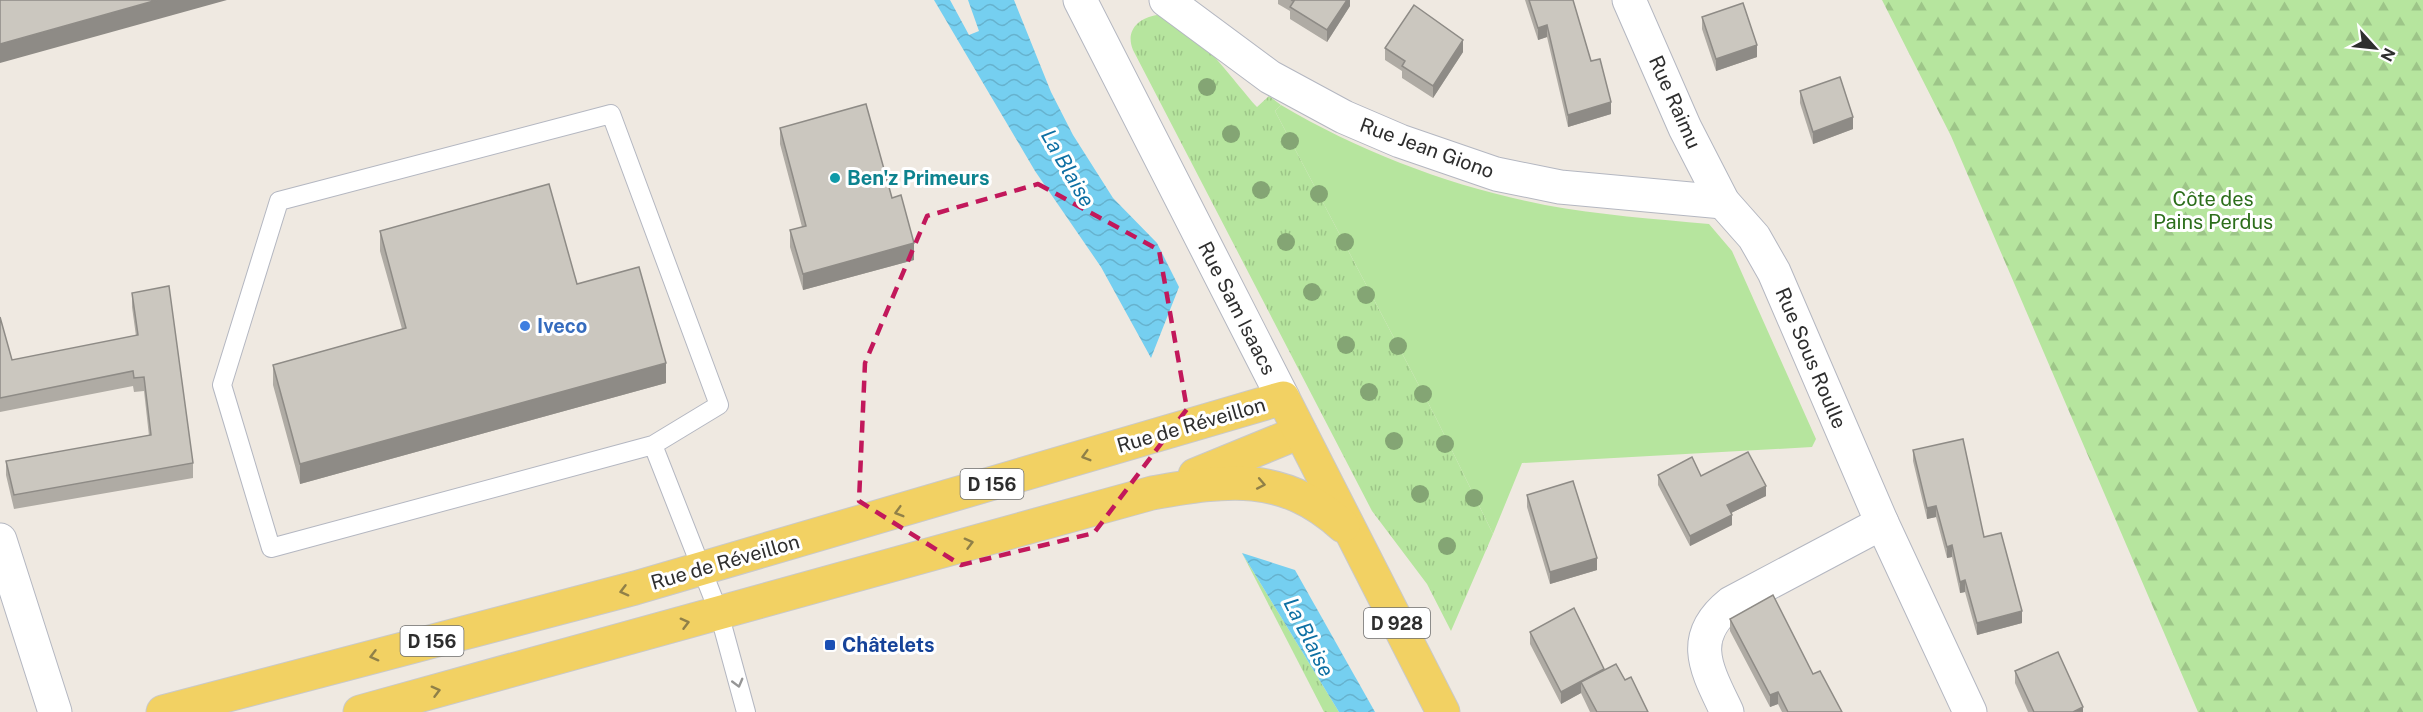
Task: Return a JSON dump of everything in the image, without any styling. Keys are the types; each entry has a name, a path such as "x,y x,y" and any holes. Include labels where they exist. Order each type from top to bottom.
{"main road":[{"name":"Rue Sam Isaacs","path":"1283,398 1443,712"},
{"name":"Rue de Réveillon","path":"163,712 700,568 1283,398"},
{"name":"Rue de Réveillon","path":"1152,493 1300,432"},
{"name":"Rue de Réveillon","path":"364,711 1152,493 1224,482 1261,483 1310,499 1351,533"}],"street":[{"name":"Rue Sam Isaacs","path":"1080,0 1283,398"},
{"name":"Rue Jean Giono","path":"1166,0 1270,77 1344,117 1400,141 1496,174 1560,187 1723,202"},
{"name":"Rue Raimu","path":"1629,0 1685,128 1723,202"},
{"name":"Rue Sous Roulle","path":"1723,202 1754,237 1774,272 1882,523 1970,712"},
{"path":"1727,712 1713,682 1705,655 1706,632 1713,621 1731,603 1882,523"},
{"path":"0,540 55,712"}],"lane":[{"path":"611,114 719,405 652,445 271,548 222,385 279,201 611,114"},
{"path":"652,445 719,613 746,712"}],"highlighted area":[{"path":"1038,184 1159,250 1187,409 1094,533 961,565 859,501 865,363 927,216"}],"green space":[{"name":"Côte des Pains Perdus","path":"1882,0 2423,0 2423,712 2198,712 1951,136"},
{"path":"1157,15 1170,19 1198,39 1257,107 1269,96 1281,105 1275,111 1436,418 1493,534 1451,631 1427,584 1372,511 1133,50 1131,37 1135,26 1144,19"},
{"path":"1281,105 1376,153 1476,189 1545,205 1709,224 1732,251 1816,439 1812,447 1522,463 1493,534 1436,418 1275,111"},
{"path":"1242,553 1339,712 1324,712"}],"water":[{"name":"La Blaise","path":"934,0 950,0 969,35 979,31 968,0 1014,0 1051,92 1073,135 1113,198 1157,243 1179,287 1151,358 1101,267 1035,171"},
{"name":"La Blaise","path":"1242,553 1295,570 1375,712 1339,712"}],"building":[{"path":"0,0 157,0 0,44"},
{"path":"1291,0 1347,0 1327,30 1290,7 1294,1"},
{"path":"1529,0 1573,0 1591,61 1600,59 1611,102 1568,115 1547,25 1538,28"},
{"path":"1743,3 1757,45 1716,59 1702,17"},
{"path":"1414,5 1463,40 1433,86 1402,66 1405,61 1385,48"},
{"path":"1840,77 1853,117 1813,132 1800,91"},
{"name":"Ben'z Primeurs","path":"866,104 892,198 901,195 914,243 803,274 790,230 806,226 780,128"},
{"name":"Iveco","path":"549,184 577,284 639,267 666,363 300,464 273,365 406,328 380,231"},
{"path":"169,286 193,463 14,495 6,461 151,435 144,377 134,378 133,371 0,398 0,317 12,360 138,335 132,293"},
{"path":"1963,439 1984,537 2001,533 2022,611 1977,623 1965,580 1960,582 1952,545 1947,547 1936,506 1927,508 1913,450"},
{"path":"1748,452 1766,486 1727,505 1732,515 1690,536 1658,475 1692,457 1701,476"},
{"path":"1573,481 1597,558 1550,572 1527,495"},
{"path":"1773,595 1813,674 1820,671 1842,712 1788,712 1778,692 1770,695 1730,619"},
{"path":"1574,608 1604,669 1561,692 1530,632"},
{"path":"2058,652 2083,707 2073,712 2034,712 2015,671"},
{"path":"1616,664 1625,680 1631,677 1648,712 1597,712 1581,682"}],"place":[{"name":"Ben'z Primeurs","path":"835,178"},
{"name":"Iveco","path":"525,326"},
{"name":"Châtelets","path":"830,645"}]}
